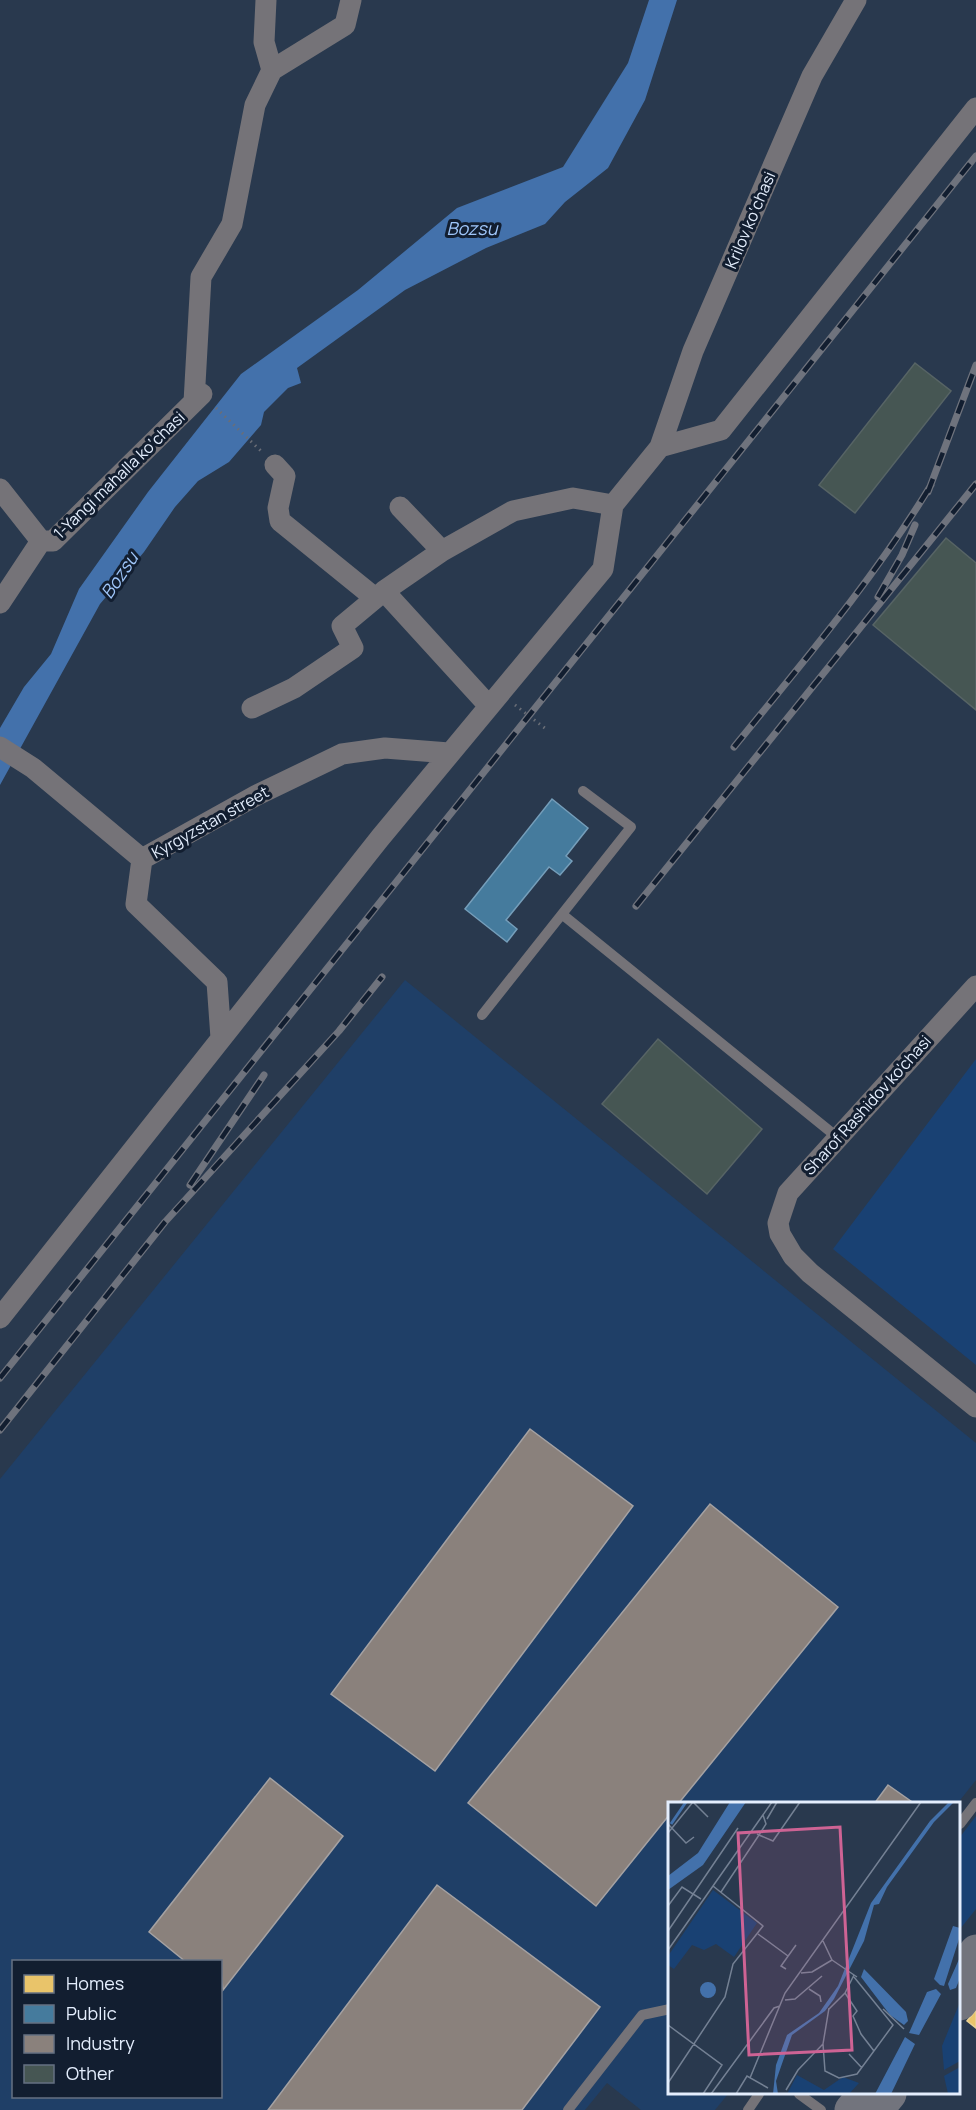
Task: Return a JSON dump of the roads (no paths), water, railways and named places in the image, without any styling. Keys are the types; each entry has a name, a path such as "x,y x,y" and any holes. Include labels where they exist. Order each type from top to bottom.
{"main road":[{"path":"961,1971 976,1951"},
{"path":"961,2003 976,1983"},
{"path":"851,2110 863,2095"},
{"path":"877,2110 889,2095"}],"street":[{"path":"266,0 264,42 272,70 345,25 351,0"},
{"name":"Krilov ko‘chasi","path":"660,447 693,351 807,87 856,0"},
{"name":"1-Yangi mahalla ko‘chasi","path":"0,489 41,541 53,542 198,398 201,277 232,224 255,105 272,70"},
{"path":"0,1318 449,753 603,569 613,505 660,447 721,430 976,108"},
{"path":"275,465 285,476 278,508 280,521 380,594 494,699"},
{"path":"252,708 294,688 353,648 342,626 380,594 442,551 513,511 573,498 613,505"},
{"path":"400,507 442,551"},
{"name":"1-Yangi mahalla ko‘chasi","path":"0,603 41,541"},
{"path":"0,747 33,768 142,859"},
{"name":"Kyrgyzstan street","path":"221,1038 217,982 136,904 142,859 257,795 342,754 386,748 449,753"},
{"name":"Sharof Rashidov ko'chasi","path":"976,986 837,1137 789,1193 780,1213 780,1234 793,1256 810,1273 976,1407"}],"lane":[{"path":"482,1015 632,827 583,791"},
{"path":"563,915 837,1137"},
{"path":"961,1823 976,1803"},
{"path":"568,2110 642,2015 668,2009"},
{"path":"748,2110 758,2095"},
{"path":"799,2095 821,2110"}],"water":[{"name":"Bozsu","path":"649,0 677,0 645,100 608,168 565,202 545,224 486,248 405,290 297,368 301,383 288,388 264,412 261,425 229,462 198,481 175,507 144,552 100,604 0,785 0,728 24,687 51,654 79,589 148,492 241,374 358,290 457,208 563,167 628,63"}],"railway":[{"path":"0,1378 976,156"},
{"path":"928,492 976,365"},
{"path":"636,906 976,484"},
{"path":"734,747 862,587 931,485"},
{"path":"878,597 902,555 915,525"},
{"path":"0,1430 165,1222 339,1031 382,977"},
{"path":"190,1185 264,1075"}]}
